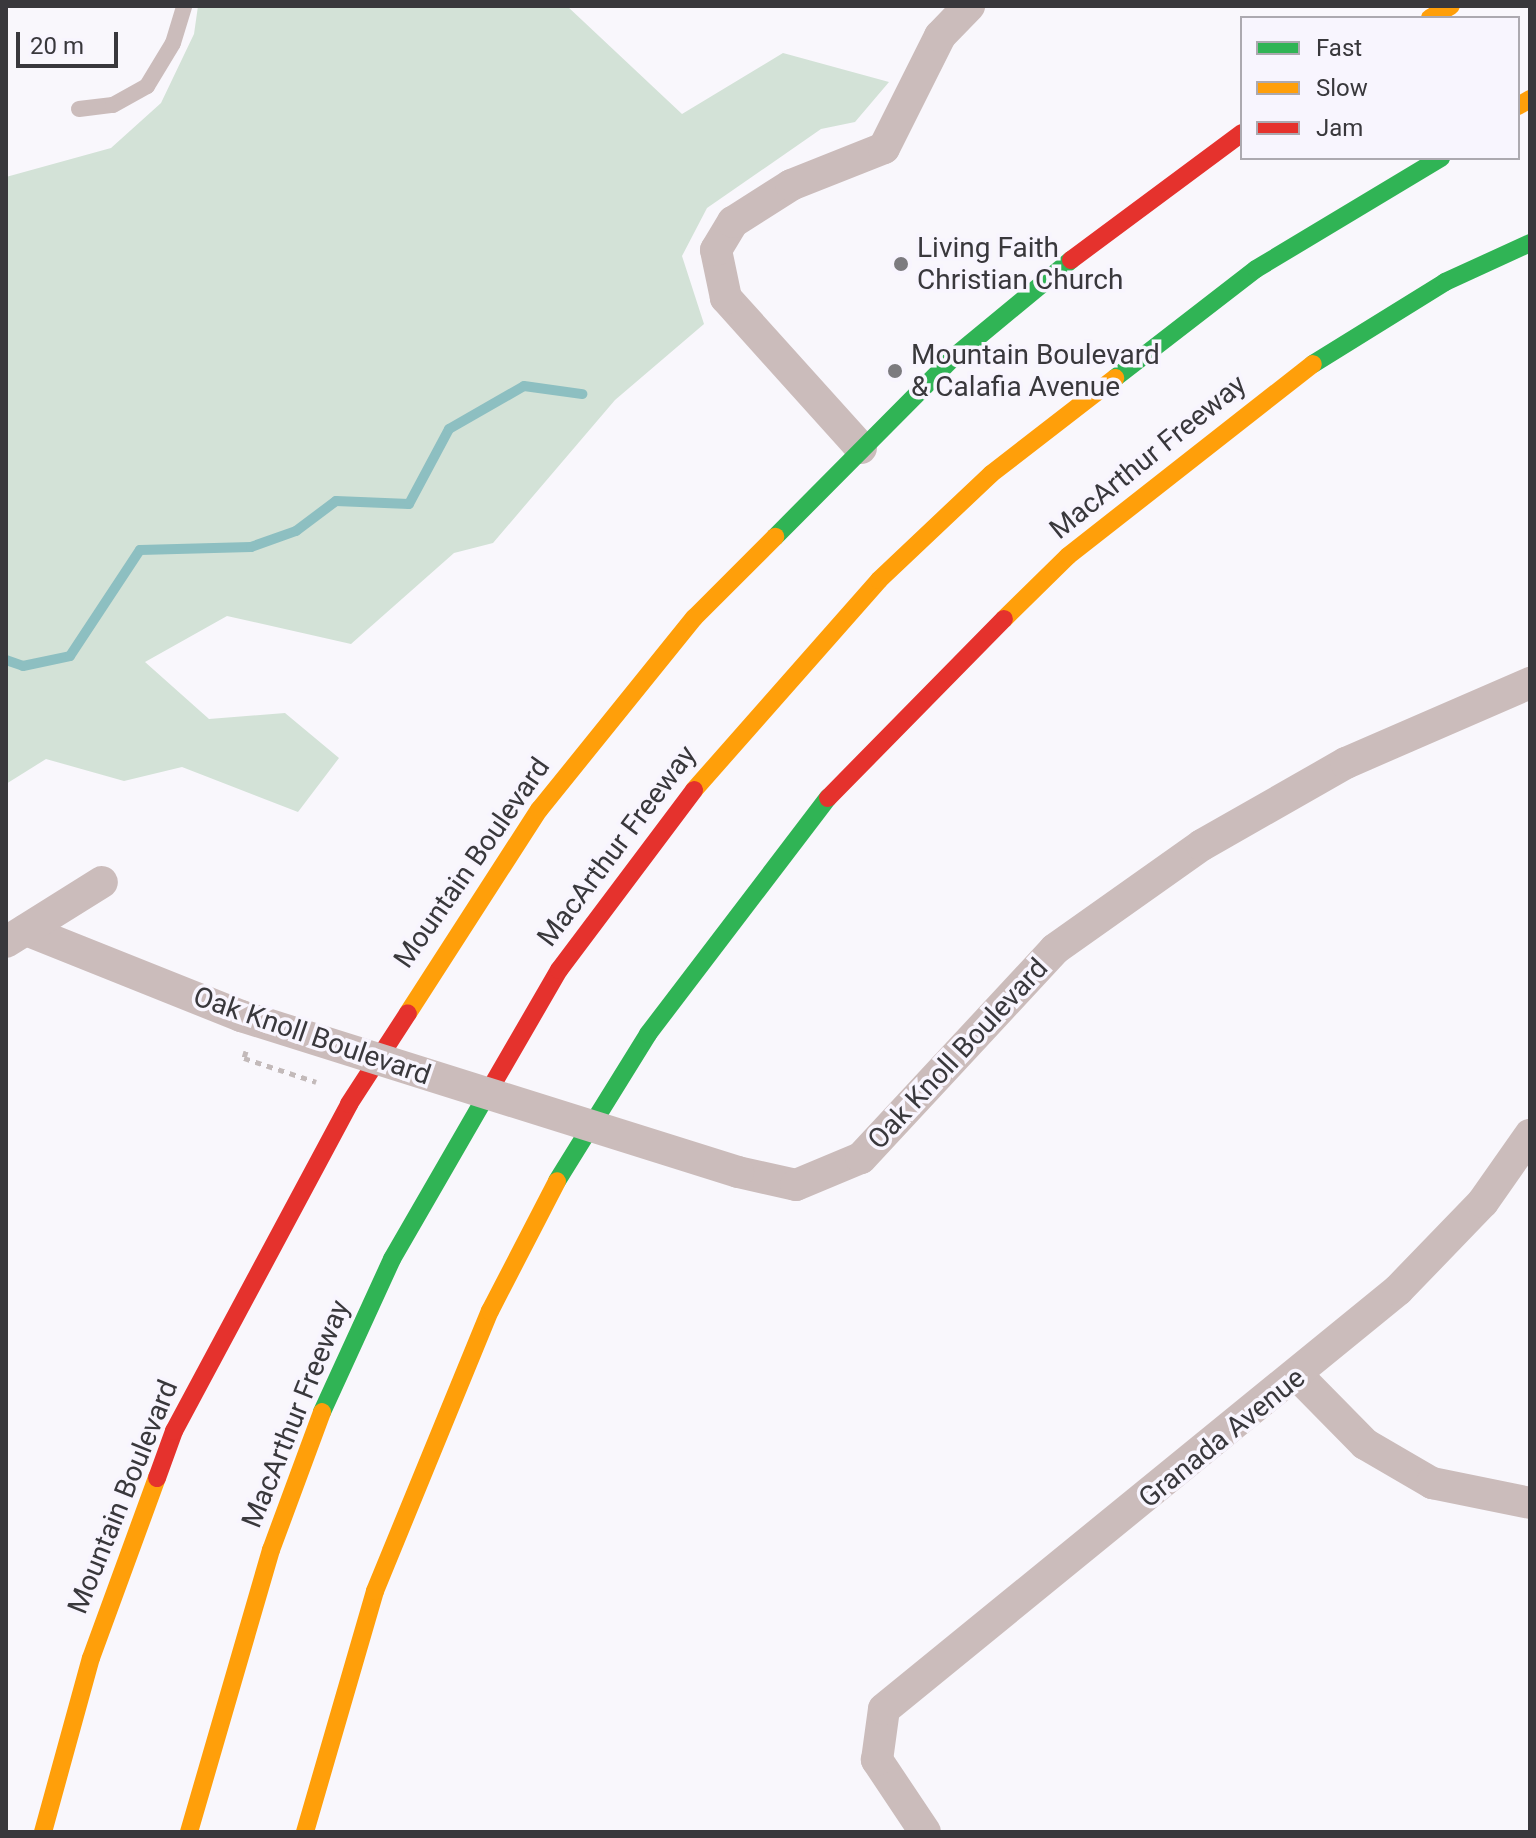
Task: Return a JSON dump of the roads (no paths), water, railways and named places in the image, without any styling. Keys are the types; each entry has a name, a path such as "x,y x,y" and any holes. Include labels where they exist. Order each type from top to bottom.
{"main road":[{"path":"1434,16 1451,6"},
{"name":"Mountain Boulevard","path":"43,1832 91,1658 174,1431 349,1104 539,810 694,618 861,448 1026,295 1240,134"},
{"path":"1385,188 1430,160"},
{"name":"MacArthur Freeway","path":"189,1832 271,1550 325,1405 392,1259 551,983 657,832 849,612 991,474 1119,368 1385,188 1437,160"},
{"name":"MacArthur Freeway","path":"305,1832 375,1591 490,1311 557,1181 648,1034 742,905 845,776 1068,556 1316,362 1445,282 1530,243"}],"street":[{"path":"861,448 726,298 716,250 733,222 791,185 884,148 940,36 969,6"},
{"name":"Oak Knoll Boulevard","path":"16,936 241,1016 738,1172 796,1185 861,1158 962,1045 1079,932 1202,845 1346,763 1530,683"},
{"path":"16,936 102,882"},
{"name":"Granada Avenue","path":"925,1832 877,1760 884,1709 1299,1377 1419,1268 1483,1202 1530,1135"},
{"path":"1299,1377 1365,1444 1432,1483 1530,1503"}],"lane":[{"path":"79,109 113,105 147,86 173,43 184,6"}],"waterway":[{"path":"6,660 23,666 70,656 140,550 251,547 296,531 336,501 409,504 449,429 524,386 582,394"}],"place":[{"name":"Living Faith Christian Church","path":"901,264"},
{"name":"Mountain Boulevard & Calafia Avenue","path":"895,371"}]}
